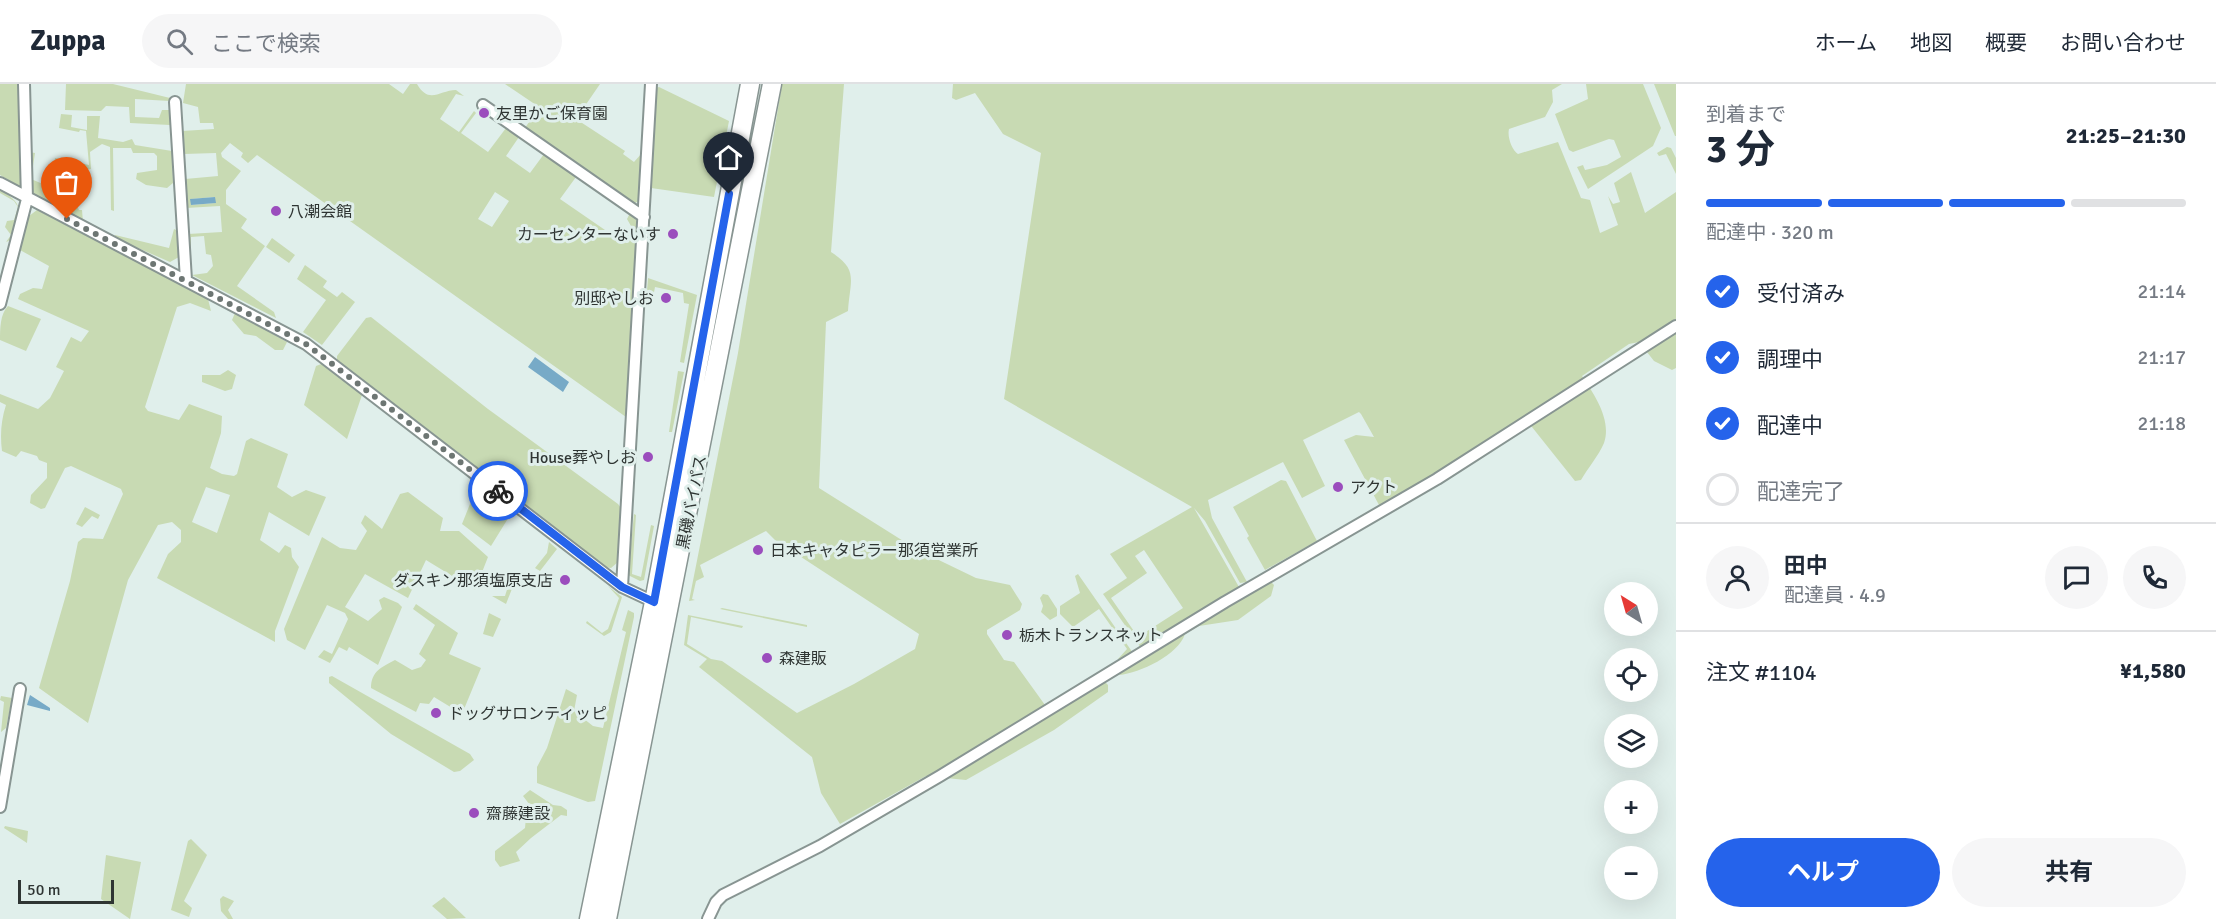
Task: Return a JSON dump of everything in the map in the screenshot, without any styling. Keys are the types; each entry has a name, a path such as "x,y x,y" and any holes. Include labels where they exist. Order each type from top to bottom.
{"highway":[{"name":"黒磯バイパス","path":"589,919 654,602 750,84"},
{"name":"黒磯バイパス","path":"608,919 772,84"}],"street":[{"path":"0,304 27,199 24,84"},
{"path":"622,587 651,84"},
{"path":"175,102 186,280"},
{"path":"483,105 644,217"},
{"path":"0,183 306,344 622,587 654,602"},
{"path":"708,919 716,902 723,896 820,846 940,776 1225,602 1437,479 1676,326"},
{"path":"0,807 5,741 20,688"}],"green space":[{"path":"0,84 22,84 25,186 20,187 0,175"},
{"path":"66,84 113,84 170,98 170,101 135,99 135,117 159,118 162,110 170,110 170,125 130,123 129,107 106,106 101,111 65,110"},
{"path":"186,84 389,84 403,94 410,84 417,84 421,90 430,95 456,90 464,96 456,94 440,119 459,132 474,111 476,113 461,133 488,152 506,128 519,137 506,156 530,173 544,154 576,177 560,199 621,241 631,226 627,219 630,213 637,221 626,417 257,155 248,163 241,157 243,153 230,143 221,153 222,157 241,171 226,190 226,204 247,219 241,228 265,246 237,286 274,312 276,318 192,275 207,273 213,266 211,255 206,254 204,236 191,237 191,250 188,250 188,234 222,232 220,206 186,208 185,179 218,176 216,153 184,154 182,131 214,129 213,123 200,123 198,107 183,103","holes":["495,192 509,201 492,227 478,219","215,197 215,203 191,205 191,199"]},
{"path":"505,84 600,84 576,119 625,151 623,154 634,162 642,153 639,201 635,203 525,128 539,107"},
{"path":"782,84 844,84 831,252 846,264 851,283 848,311 826,322 819,488 916,549 976,578 1010,585 1022,604 1020,610 987,630 987,634 1004,660 1014,662 1045,705 1053,710 1104,681 1108,685 1108,692 1054,730 966,780 926,776 840,824 821,793 812,757 699,667 707,659 684,645 688,615 743,626 742,628 691,617 687,644 711,659 722,661 797,713 915,649 919,634 775,540 766,531 700,565 704,577 696,581 692,599 695,600 689,601 738,353"},
{"path":"953,84 1562,84 1552,90 1553,102 1545,117 1509,129 1510,143 1518,154 1558,142 1581,198 1590,200 1600,233 1618,225 1608,196 1613,204 1620,202 1614,183 1631,172 1645,213 1676,192 1676,368 1672,370 1654,361 1639,342 1629,344 1582,376 1604,416 1606,434 1602,448 1581,480 1575,481 1524,417 1440,471 1379,505 1344,440 1356,435 1374,437 1359,412 1303,440 1325,486 1302,498 1283,462 1208,500 1212,518 1247,582 1240,583 1205,521 1194,508 1239,587 1208,607 1269,580 1274,585 1271,596 1238,620 1199,626 1185,634 1181,642 1167,656 1137,671 1119,675 1141,648 1103,594 1127,578 1110,554 1192,507 1004,399 1041,153 1003,134 975,93 956,100 952,98","holes":["1144,550 1183,608 1138,637 1111,598 1147,573 1135,556"]},
{"path":"1586,84 1643,84 1661,128 1653,146 1588,189 1577,167 1583,165 1585,170 1607,165 1621,157 1614,140 1609,139 1573,152 1569,150 1555,114 1588,99"},
{"path":"1654,84 1676,84 1676,136 1675,136"},
{"path":"659,87 729,121 714,197 651,188 656,88"},
{"path":"61,114 72,115 71,127 87,130 87,116 100,116 98,138 123,142 132,139 135,145 172,151 173,183 167,188 146,185 136,179 137,173 157,170 157,156 154,153 133,153 131,148 113,148 114,211 111,210 110,147 102,144 90,152 91,169 74,171 74,187 69,190 69,199 76,203 79,210 82,210 83,222 57,209 60,197 51,194 47,204 31,195 29,152 35,153 31,179 50,187 55,158 89,165 86,131 59,128"},
{"path":"1667,147 1671,148 1676,158 1676,174 1666,154 1659,156 1657,153"},
{"path":"0,190 14,200 18,205 19,210 12,239 6,242 11,235 5,227 7,221 14,220 18,207 14,201 0,193"},
{"path":"37,210 208,299 211,311 190,303 177,307 145,407 148,411 179,420 189,404 222,416 221,433 210,468 222,474 234,476 237,474 246,441 251,438 288,454 277,487 292,497 306,490 326,497 309,536 269,512 260,540 279,553 285,545 291,548 292,557 299,567 275,631 275,642 157,578 168,554 181,542 181,530 172,522 158,525 128,580 88,723 39,688 70,581 78,542 83,538 103,539 123,494 121,489 71,466 65,468 45,508 41,509 30,503 31,495 47,478 47,463 39,460 37,456 21,451 16,457 2,451 1,428 6,405 0,402 0,394 38,409 50,398 64,371 56,367 71,337 81,342 89,331 18,299 20,294 33,288 42,289 49,266 20,250 29,216","holes":["206,487 230,495 217,533 192,522"]},
{"path":"174,229 179,257 170,262 115,238 115,235 169,248"},
{"path":"272,238 295,255 289,263 266,247"},
{"path":"305,265 327,281 323,287 337,297 342,292 355,302 322,345 303,332 326,300 297,279"},
{"path":"648,278 697,295 684,363 680,362 689,304 684,303 683,293 655,287 652,303 646,303"},
{"path":"8,306 41,319 26,351 0,340 2,317"},
{"path":"235,313 287,342 283,350 275,350 256,336 244,334 232,320"},
{"path":"371,317 488,409 618,504 621,508 618,562 611,568 602,567 337,361 337,356 366,318"},
{"path":"324,363 359,390 362,395 347,439 304,405 316,366"},
{"path":"228,370 236,375 232,389 225,391 202,382 202,375 220,375"},
{"path":"678,371 684,372 672,432 669,432"},
{"path":"1281,480 1286,481 1317,541 1265,570 1233,507"},
{"path":"478,484 512,512 491,546 462,524"},
{"path":"408,492 443,518 440,531 459,531 488,557 475,590 426,560 408,598 365,574 345,607 368,621 382,609 379,600 384,597 402,607 378,665 349,647 347,651 339,647 330,663 318,657 324,650 332,654 348,619 345,613 327,605 305,650 287,640 284,629 322,537 340,548 356,550 367,531 361,523 365,515 382,529 400,494"},
{"path":"85,507 100,515 98,519 92,516 82,527 76,524"},
{"path":"634,514 636,515 632,574 641,577 651,525 654,526 644,580 640,581 628,575"},
{"path":"549,542 557,549 540,571 535,568 547,553"},
{"path":"508,571 515,581 506,604 492,596 505,596 510,580 507,575"},
{"path":"1078,574 1133,653 1119,661 1118,659 1127,649 1099,609 1073,627 1060,614 1060,606 1080,593 1075,576"},
{"path":"608,586 622,597 611,632 604,636 586,623 587,621 602,633 608,629 619,598"},
{"path":"1043,594 1048,595 1057,609 1057,616 1050,620 1041,612 1043,606 1040,598"},
{"path":"416,604 458,633 449,654 481,668 462,714 434,697 429,704 420,703 416,712 371,688 375,674 395,660 412,670 421,667 426,660 419,654 435,625 413,609"},
{"path":"720,609 807,625 807,627"},
{"path":"628,610 634,613 634,617 595,801 588,802 537,783 537,767 547,748 566,689 577,695 574,711 593,726 603,728 626,632 622,630"},
{"path":"489,613 501,619 493,637 483,634"},
{"path":"332,676 470,754 474,760 460,771 454,772 391,734 329,683 329,677"},
{"path":"1,696 12,698 6,728 1,732 4,702 0,700"},
{"path":"530,790 553,805 567,810 567,816 561,815 516,852 520,861 500,867 495,860 495,851 525,828 526,817 533,809 523,796"},
{"path":"5,826 28,831 27,843 4,828"},
{"path":"191,839 207,855 184,901 192,908 189,917 171,910 188,841"},
{"path":"106,855 141,862 130,919 101,899"},
{"path":"223,896 234,901 228,910 233,919 228,919 221,911 220,899"},
{"path":"444,897 466,918 447,919 432,906"}],"water":[{"path":"215,197 216,203 191,205 190,199"},
{"path":"535,357 569,382 563,392 528,367"},
{"path":"30,695 50,708 50,711 27,705"}],"way so far":[{"path":"67,219 271,323 306,344 498,491"}],"place":[{"name":"友里かご保育園","path":"484,113"},
{"name":"八潮会館","path":"276,211"},
{"name":"カーセンターないす","path":"673,234"},
{"name":"別邸やしお","path":"666,298"},
{"name":"House葬やしお","path":"648,457"},
{"name":"アクト","path":"1338,487"},
{"name":"日本キャタピラー那須営業所","path":"758,550"},
{"name":"ダスキン那須塩原支店","path":"565,580"},
{"name":"栃木トランスネット","path":"1007,635"},
{"name":"森建販","path":"767,658"},
{"name":"ドッグサロンティッピ","path":"436,713"},
{"name":"齋藤建設","path":"474,813"}],"route":[{"path":"498,491 622,587 654,602 729,194"}]}
